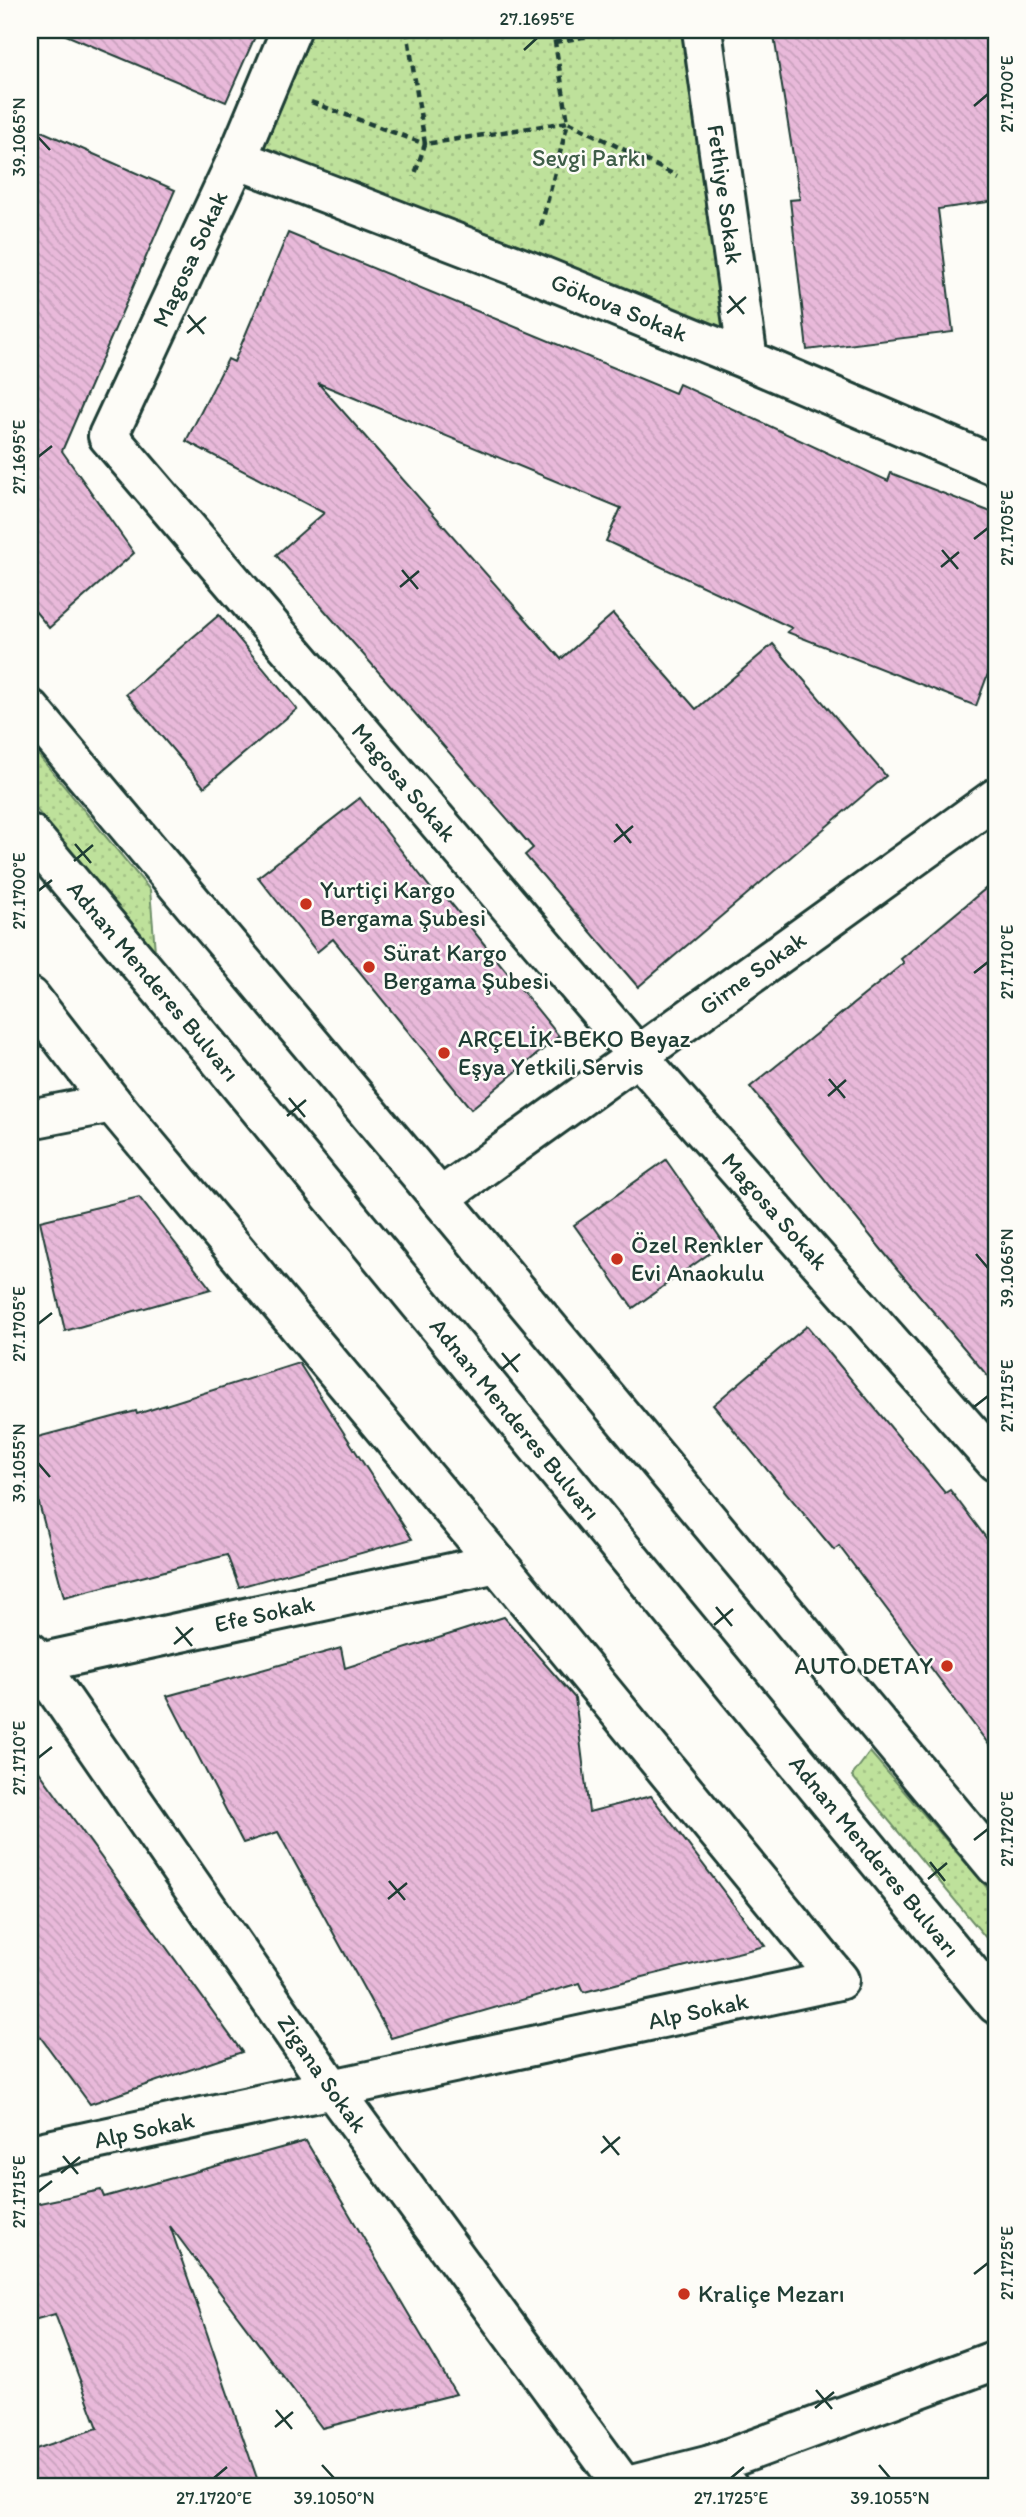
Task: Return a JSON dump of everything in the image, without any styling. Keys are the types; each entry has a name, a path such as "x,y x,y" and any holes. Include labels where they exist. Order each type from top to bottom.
{"street":[{"name":"Magosa Sokak","path":"291,30 237,159 108,436 637,1055 996,1462"},
{"name":"Fethiye Sokak","path":"702,30 748,360"},
{"name":"Gökova Sokak","path":"237,159 529,271 748,360 996,466"},
{"path":"30,709 996,1866"},
{"name":"Girne Sokak","path":"440,1198 996,797"},
{"name":"Adnan Menderes Bulvarı","path":"30,834 218,1058 996,2004"},
{"path":"30,997 112,1103 497,1563"},
{"path":"30,1119 112,1103"},
{"name":"Efe Sokak","path":"32,1660 497,1563"},
{"name":"Alp Sokak","path":"30,2154 838,1980 497,1563"},
{"name":"Zigana Sokak","path":"32,1660 333,2090 624,2487"},
{"path":"624,2487 719,2476 996,2360"}],"path":[{"path":"407,30 425,144"},
{"path":"529,271 568,122 553,30"},
{"path":"555,42 623,30"},
{"path":"268,86 425,144 568,122 726,201"}],"green space":[{"name":"Sevgi Parkı","path":"291,30 702,30 748,360 237,159"},
{"path":"30,745 150,890 155,951 30,802"},
{"path":"870,1752 996,1898 996,1950 852,1776"}],"building":[{"path":"54,30 258,30 226,102"},
{"path":"773,30 996,30 996,201 938,209 953,332 807,350 790,200 800,199"},
{"path":"30,126 175,190 62,451 134,553 49,628 30,605"},
{"path":"288,233 675,393 679,384 888,481 891,473 996,514 996,652 976,706 787,632 792,628 606,541 621,508 318,383 561,659 613,614 696,709 773,644 886,776 638,987 525,855 533,848 276,555 324,513 186,441 228,359 234,362"},
{"path":"219,615 297,709 204,787 126,694"},
{"path":"360,798 436,895 441,891 559,1036 471,1109 333,939 317,952 258,877"},
{"path":"996,880 996,1386 750,1087 904,963 901,959"},
{"path":"666,1160 724,1243 633,1308 574,1225"},
{"path":"139,1197 211,1289 65,1331 40,1221"},
{"path":"807,1326 945,1493 950,1490 996,1551 996,1754 839,1546 834,1550 713,1405"},
{"path":"299,1363 412,1539 239,1587 227,1555 64,1597 30,1470 30,1439 136,1411 137,1414"},
{"path":"504,1617 575,1698 589,1812 651,1796 765,1946 584,1992 580,1983 391,2038 278,1832 243,1843 167,1696 341,1648 345,1668"},
{"path":"30,1759 242,2052 90,2104 30,2023"},
{"path":"306,2141 456,2394 322,2428 170,2226 260,2487 30,2487 30,2451 98,2428 55,2314 30,2321 30,2205 101,2190 104,2197"}],"place":[{"name":"Yurtiçi Kargo Bergama Şubesi","path":"306,904"},
{"name":"Sürat Kargo Bergama Şubesi","path":"369,967"},
{"name":"ARÇELİK-BEKO Beyaz Eşya Yetkili Servis","path":"444,1053"},
{"name":"Özel Renkler Evi Anaokulu","path":"617,1259"},
{"name":"AUTO DETAY","path":"947,1666"},
{"name":"Kraliçe Mezarı","path":"684,2294"}]}
